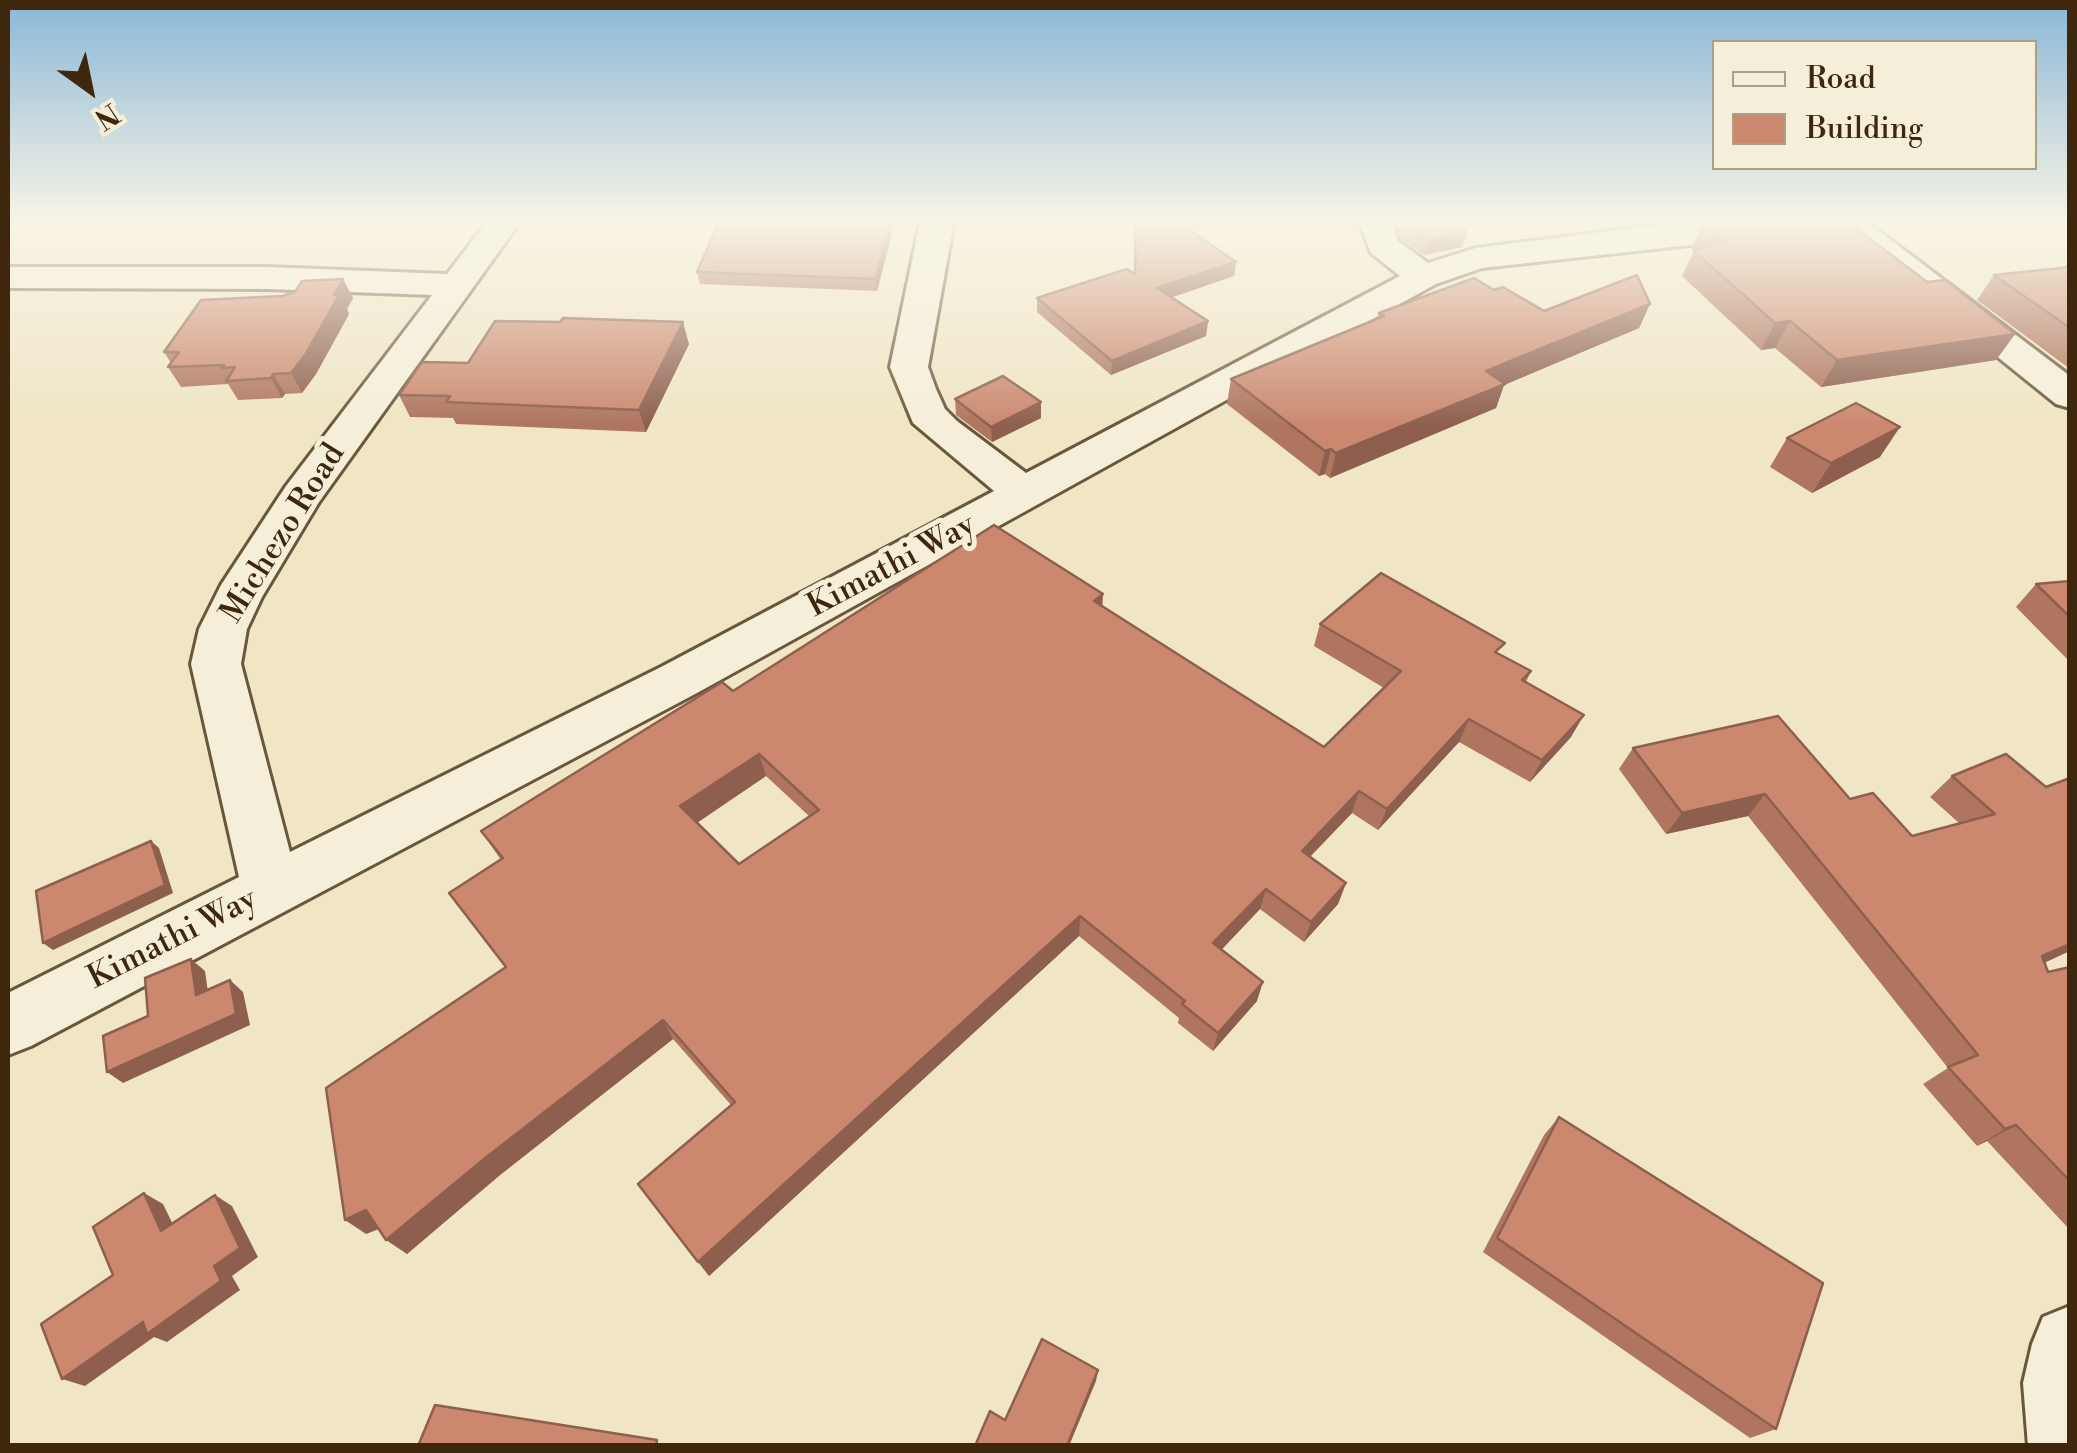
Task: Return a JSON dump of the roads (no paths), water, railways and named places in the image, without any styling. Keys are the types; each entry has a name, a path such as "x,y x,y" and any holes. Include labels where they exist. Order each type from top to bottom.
{"street":[{"name":"Michezo Road","path":"271,890 216,664 223,628 238,596 301,496 453,290"},
{"path":"923,290 909,368 927,414 1027,495"},
{"name":"Kimathi Way","path":"8,1025 1027,495 1401,290"},
{"path":"1933,290 2070,396"},
{"path":"2068,1446 2062,1384 2070,1344"}]}
